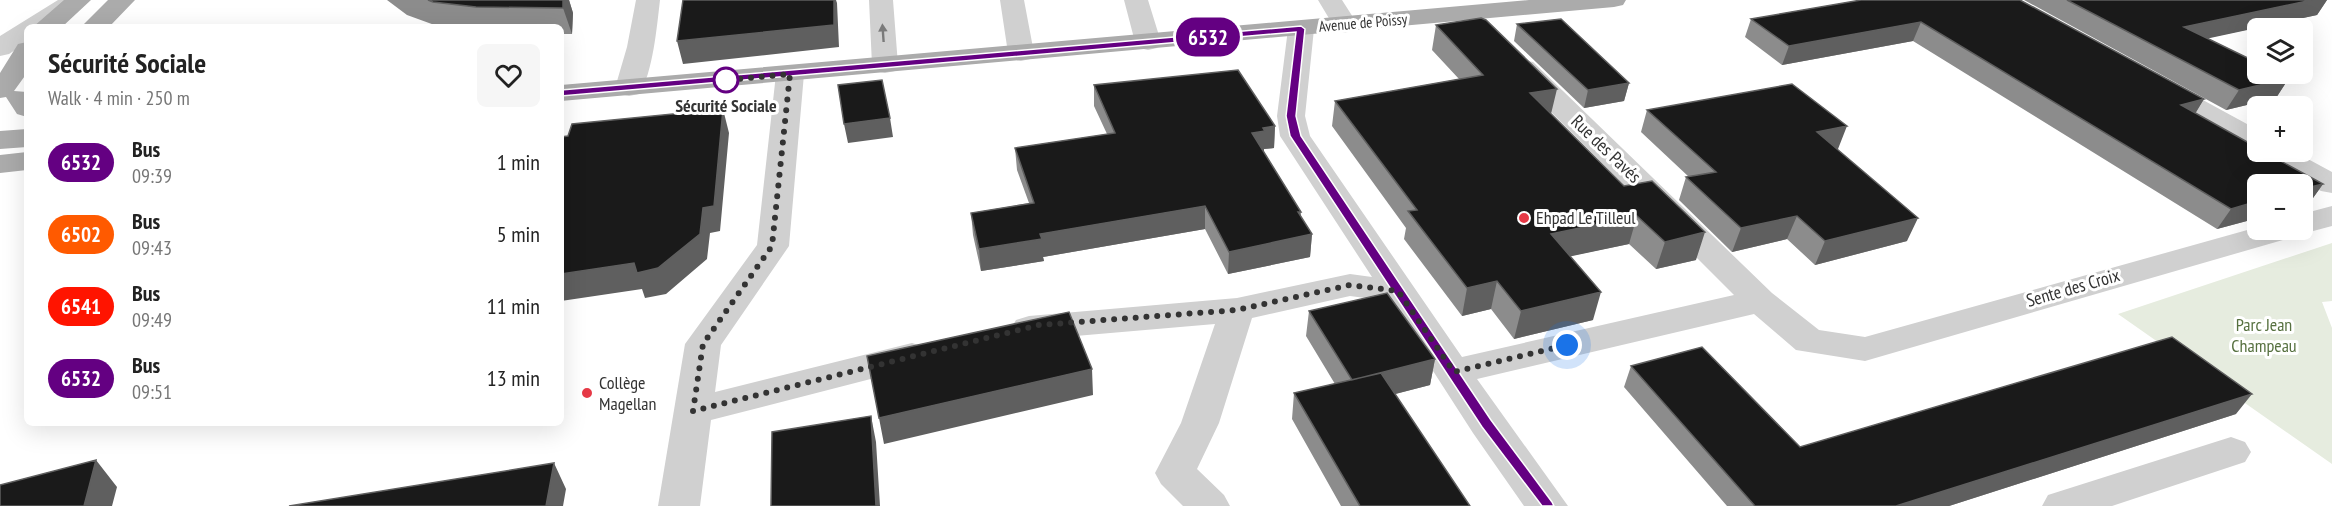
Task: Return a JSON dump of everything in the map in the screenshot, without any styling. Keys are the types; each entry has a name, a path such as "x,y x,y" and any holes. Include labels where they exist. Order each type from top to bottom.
{"main road":[{"path":"49,24 77,0"},
{"path":"97,24 123,0"},
{"name":"Avenue de Poissy","path":"565,94 1614,0"},
{"path":"0,66 24,46"},
{"path":"15,100 10,79 24,55"}],"street":[{"path":"37,24 77,0"},
{"path":"629,88 640,47 648,0"},
{"path":"881,0 885,65"},
{"path":"1011,0 1021,53"},
{"path":"1136,0 1148,42"},
{"path":"1330,0 1345,25"},
{"name":"Rue des Pavés","path":"1468,14 1760,301 1809,341 1865,349"},
{"path":"1301,29 1291,116 1295,136 1487,423 1547,506"},
{"path":"0,48 24,32"},
{"path":"679,506 703,344 772,246 790,74"},
{"path":"2134,74 2247,136"},
{"path":"2292,162 2332,184"},
{"path":"2313,221 2332,216"},
{"name":"Sente des Croix","path":"1865,349 2247,240"},
{"path":"995,336 1039,325 1237,310 1350,285 1398,291"},
{"path":"1454,372 1760,301"},
{"path":"1209,506 1175,473 1200,423 1237,310"},
{"path":"693,411 940,350"},
{"path":"2083,503 2231,452"}],"green space":[{"name":"Parc Jean Champeau","path":"2332,243 2332,301 2322,302 2332,328 2332,464 2118,314"}],"building":[{"path":"428,0 563,0 563,8 476,7"},
{"path":"683,0 834,0 834,25 677,41"},
{"path":"1861,0 2020,0 2204,99 2181,105 2247,142 2247,162 2282,162 2305,174 2247,174 2247,204 2231,209 1921,22 1789,46 1751,19"},
{"path":"2067,0 2312,0 2184,27 2247,58 2247,84 2264,84 2239,90"},
{"name":"Ehpad Le Tilleul","path":"1481,18 1486,20 1557,89 1530,93 1624,186 1652,181 1705,232 1665,242 1637,216 1551,234 1601,292 1521,311 1497,281 1467,288 1408,211 1417,210 1335,101 1483,75 1436,25"},
{"path":"1561,19 1629,83 1588,90 1517,24"},
{"path":"1238,70 1275,126 1263,128 1265,131 1252,133 1312,234 1229,252 1205,206 1040,234 1042,239 979,249 971,213 1034,203 1015,148 1115,133 1094,85"},
{"path":"882,80 890,118 844,124 838,85"},
{"path":"1792,84 1847,126 1817,132 1918,218 1825,241 1797,216 1741,228 1686,177 1716,172 1647,110"},
{"path":"723,109 714,206 703,208 700,234 658,268 637,273 634,263 564,274 564,137 568,136 572,124"},
{"path":"2313,179 2323,184 2313,186"},
{"path":"1387,293 1435,359 1352,380 1309,311"},
{"path":"1069,312 1092,369 879,418 867,356"},
{"path":"2172,337 2252,394 1896,506 1755,506 1631,366 1702,347 1800,447"},
{"path":"1381,373 1470,506 1360,506 1294,393"},
{"path":"871,416 876,506 771,506 772,432"},
{"path":"96,460 84,506 0,506 0,485"},
{"path":"554,463 546,506 289,506"}],"bus line":[{"name":"6532","path":"564,93 1301,29 1291,116 1295,136 1487,423 1547,506"}],"place":[{"name":"Sécurité Sociale","path":"726,80"},
{"name":"Ehpad Le Tilleul","path":"1524,218"},
{"name":"Collège Magellan","path":"587,393"}],"route":[{"path":"726,80 717,81 790,74 772,246 703,344 693,411 1039,325 1237,310 1350,285 1398,291 1454,372 1567,345"}]}
